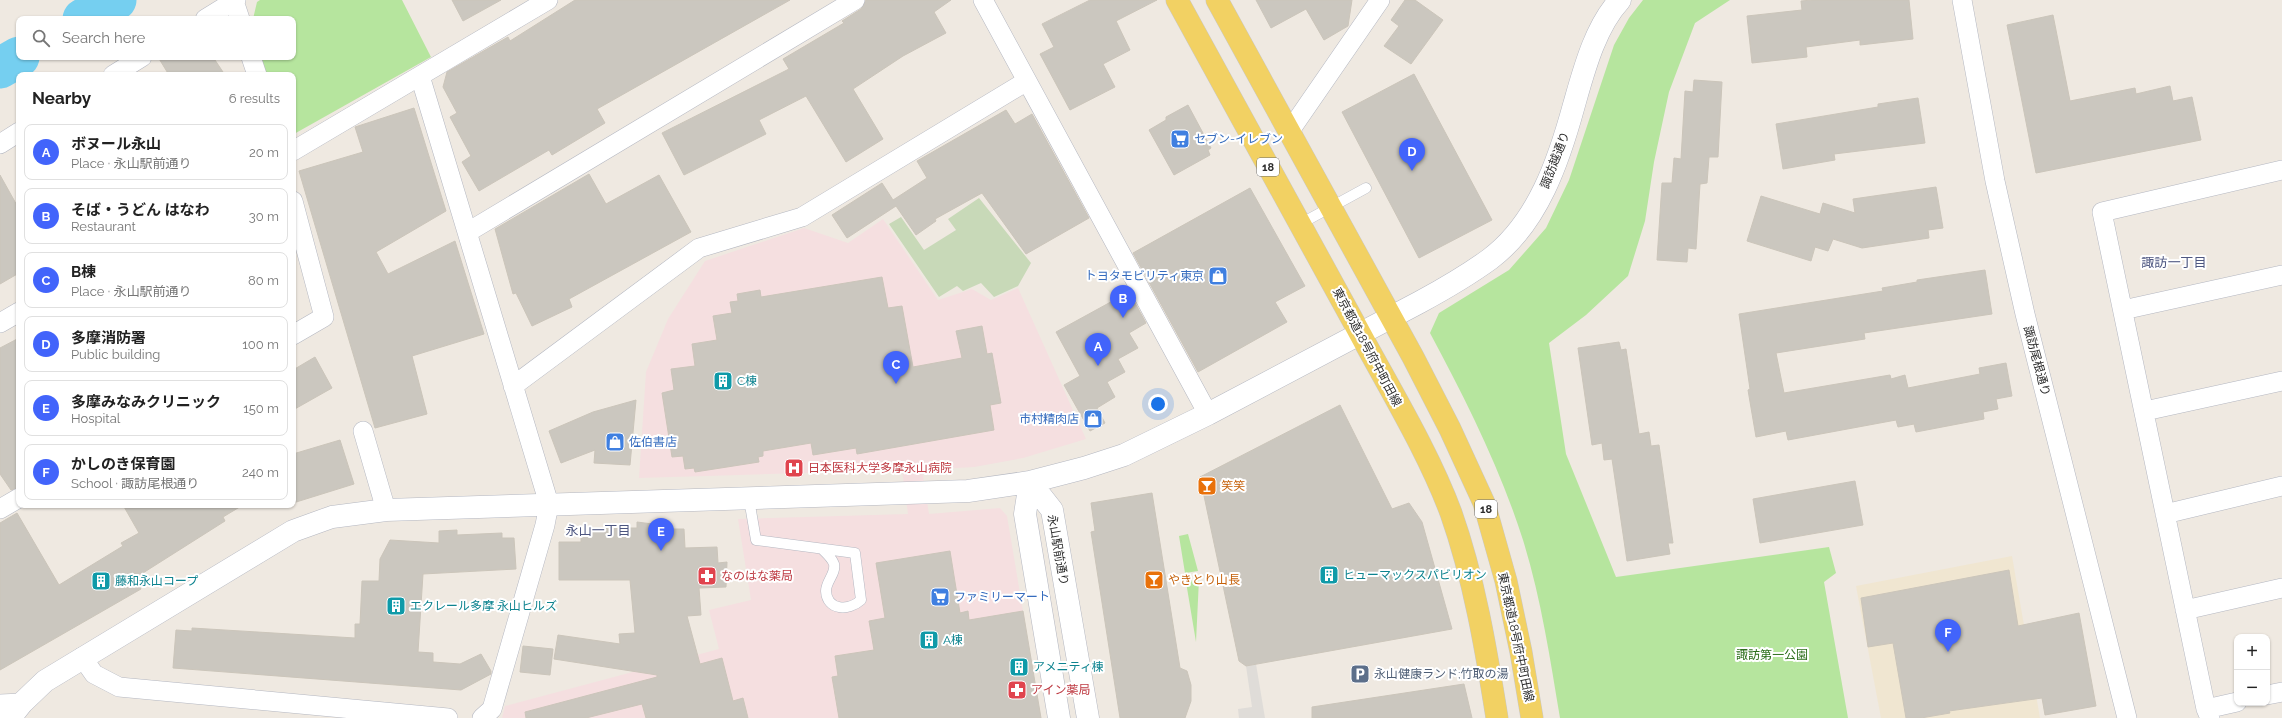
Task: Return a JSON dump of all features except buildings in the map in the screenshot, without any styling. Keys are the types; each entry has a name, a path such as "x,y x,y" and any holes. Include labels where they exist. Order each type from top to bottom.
{"main road":[{"name":"東京都道18号府中町田線","path":"1177,0 1360,334 1420,447 1450,512 1472,587 1486,652 1497,718"},
{"name":"東京都道18号府中町田線","path":"1217,0 1450,429 1484,503 1507,588 1521,652 1532,718"}],"street":[{"path":"210,16 235,0 239,16"},
{"path":"296,148 548,0"},
{"path":"468,232 855,0"},
{"path":"983,0 1208,414"},
{"path":"1289,132 1380,0"},
{"name":"諏訪越通り","path":"16,710 45,681 82,657 293,531 332,517 386,510 968,491 1030,482 1084,468 1124,455 1208,414 1391,318 1446,288 1491,258 1518,230 1547,185 1598,37 1620,0"},
{"name":"諏訪尾根通り","path":"1962,0 1995,181 2018,284 2127,718"},
{"path":"118,72 137,60"},
{"path":"252,60 256,72"},
{"path":"420,76 468,232 512,386 549,504 545,525 492,709 482,718"},
{"path":"512,386 699,248 802,217 1027,81"},
{"path":"0,144 16,134"},
{"path":"2234,703 2208,713 2102,212 2282,170"},
{"path":"296,212 324,316 296,333"},
{"path":"2123,310 2282,275"},
{"path":"0,323 16,314"},
{"path":"2145,411 2282,380"},
{"path":"363,431 386,510"},
{"path":"1030,482 1025,514 1059,718"},
{"name":"永山駅前通り","path":"1030,482 1052,510 1088,718"},
{"path":"2165,514 2282,486"},
{"path":"0,509 16,500"},
{"path":"2185,610 2282,588"},
{"path":"1048,656 1076,651"},
{"path":"82,657 94,674 119,687 448,718"},
{"path":"2270,694 2282,692"},
{"path":"0,704 16,710"}],"lane":[{"path":"1300,224 1366,188"},
{"path":"749,499 756,540 855,553 861,600 853,607 842,608 834,605 827,598 827,585 833,573 834,565 830,557 822,549"}],"shaded area":[{"name":"日本医科大学多摩永山病院","path":"883,219 938,300 972,289 991,300 1018,288 1086,439 1023,458 974,467 922,470 929,514 1000,508 1007,516 1041,718 502,718 505,706 719,649 709,610 751,600 738,519 908,514 902,470 639,478 646,372 668,319 705,261 804,228 848,243"},
{"path":"2012,556 2040,718 1881,718 1856,586"},
{"path":"1256,664 1265,718 1239,718 1238,709 1252,707 1246,666"}],"green space":[{"path":"260,0 402,0 431,57 296,133 296,72 265,72 261,60 296,60 296,16 254,16 257,2"},
{"name":"諏訪第一公園","path":"1643,0 1730,0 1695,23 1669,92 1654,162 1645,221 1628,276 1586,315 1549,343 1566,454 1616,577 1829,547 1836,573 1824,582 1848,718 1560,718 1540,606 1523,540 1514,513 1481,435 1430,333 1439,313 1509,270 1546,228 1569,180 1614,45 1629,18"},
{"path":"979,198 1031,263 1018,286 994,297 981,283 963,291 957,286 939,297 889,224 901,217 924,250 956,230 948,219"},
{"path":"1188,534 1198,571 1185,573 1179,536"},
{"path":"1199,579 1196,642 1186,582"}],"waterway":[{"path":"88,16 116,0"},
{"path":"0,68 16,59"}],"place":[{"name":"セブン-イレブン","path":"1180,139"},
{"name":"多摩消防署","path":"1412,171"},
{"name":"トヨタモビリティ東京","path":"1218,276"},
{"name":"そば・うどん はなわ","path":"1123,318"},
{"name":"ボヌール永山","path":"1098,366"},
{"name":"C棟","path":"723,381"},
{"name":"B棟","path":"896,384"},
{"name":"市村精肉店","path":"1093,419"},
{"name":"佐伯書店","path":"615,442"},
{"name":"日本医科大学多摩永山病院","path":"794,468"},
{"name":"笑笑","path":"1207,486"},
{"name":"多摩みなみクリニック","path":"661,551"},
{"name":"ヒューマックスパビリオン","path":"1329,575"},
{"name":"なのはな薬局","path":"707,576"},
{"name":"やきとり山長","path":"1154,580"},
{"name":"藤和永山コープ","path":"101,581"},
{"name":"ファミリーマート","path":"940,597"},
{"name":"エクレール多摩 永山ヒルズ","path":"396,606"},
{"name":"A棟","path":"929,640"},
{"name":"かしのき保育園","path":"1948,652"},
{"name":"アメニティ棟","path":"1019,667"},
{"name":"永山健康ランド;竹取の湯","path":"1360,674"},
{"name":"アイン薬局","path":"1017,690"}],"district":[{"name":"諏訪一丁目","path":"2174,262"},
{"name":"永山一丁目","path":"598,530"}]}
